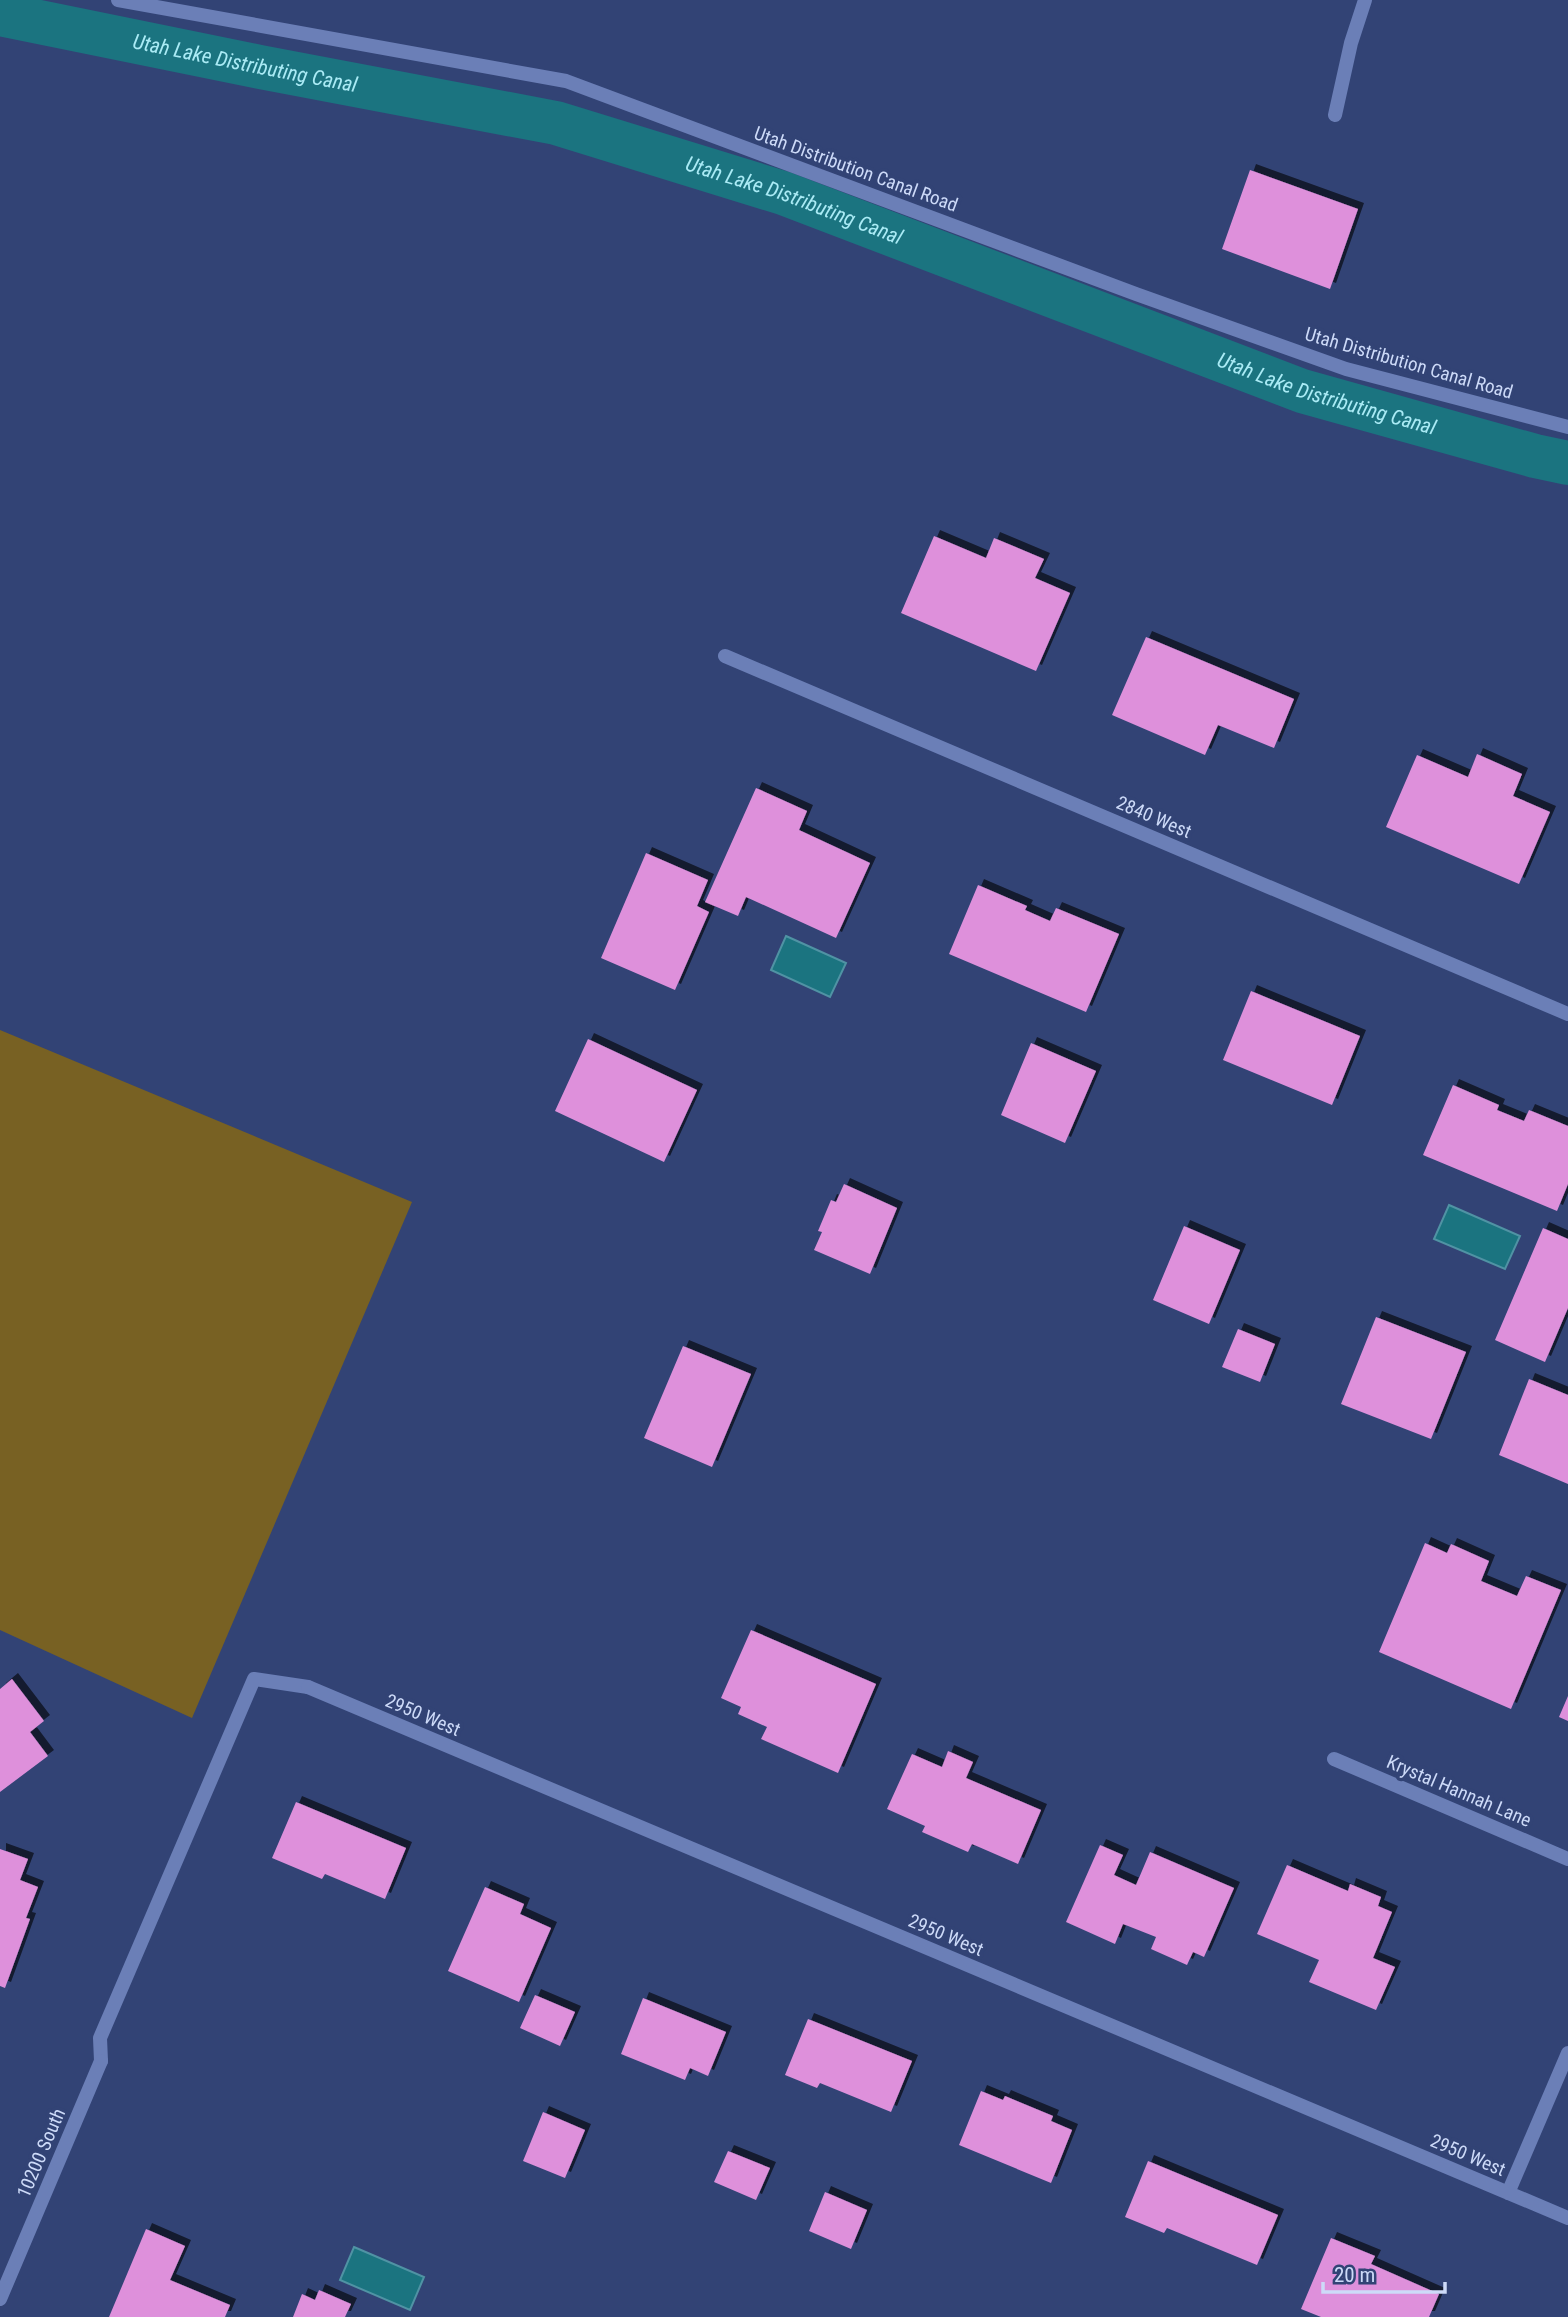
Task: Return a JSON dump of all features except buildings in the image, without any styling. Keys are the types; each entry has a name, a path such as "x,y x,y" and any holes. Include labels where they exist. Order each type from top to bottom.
{"street":[{"name":"Utah Distribution Canal Road","path":"118,0 566,81 1123,289 1346,369 1568,427"},
{"path":"1335,115 1351,43 1365,0"},
{"name":"2840 West","path":"725,656 1568,1014"},
{"name":"2950 West","path":"102,2061 100,2038 254,1679 308,1687 1568,2218"},
{"name":"Krystal Hannah Lane","path":"1334,1759 1568,1859"},
{"path":"1508,2193 1568,2053"},
{"name":"10200 South","path":"0,2299 102,2061"}],"shaded area":[{"path":"786,936 846,963 830,997 771,970"},
{"path":"0,1030 412,1202 192,1718 0,1630"},
{"path":"1449,1205 1520,1236 1505,1269 1434,1239"},
{"path":"354,2247 424,2277 410,2310 340,2280"}],"waterway":[{"name":"Utah Lake Distributing Canal","path":"0,14 556,123 783,193 1302,391 1568,463"}]}
